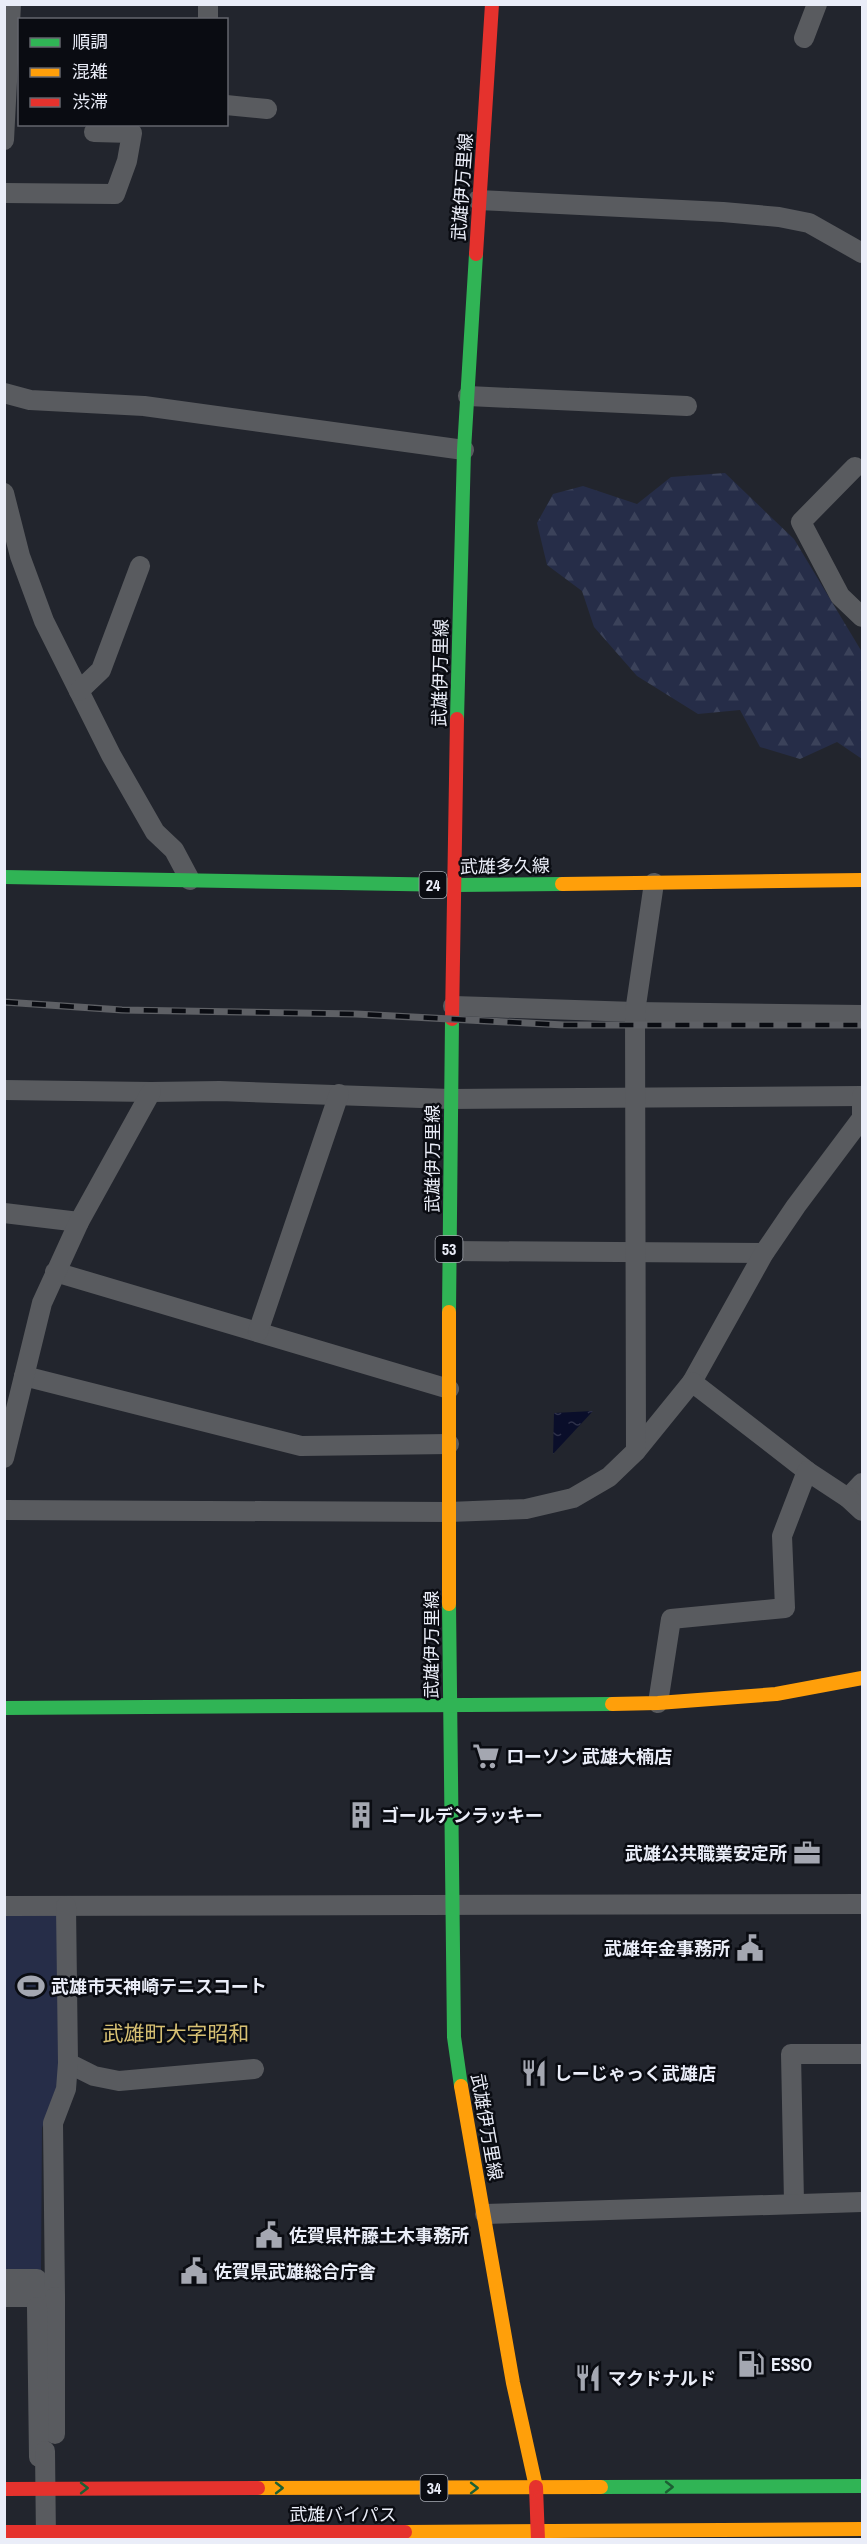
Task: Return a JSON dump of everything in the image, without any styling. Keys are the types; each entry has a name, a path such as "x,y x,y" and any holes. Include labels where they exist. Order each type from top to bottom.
{"main road":[{"name":"武雄伊万里線","path":"492,4 464,450 457,681 456,885 450,1099 449,1251 448,1706 454,2037 471,2152 485,2214 513,2383 536,2487 538,2536"},
{"name":"武雄多久線","path":"4,877 456,885 862,880"},
{"path":"4,1708 658,1703 776,1694 862,1678"},
{"name":"武雄バイパス","path":"4,2489 862,2486"},
{"name":"武雄バイパス","path":"4,2532 538,2536 862,2529"}],"street":[{"path":"4,140 11,4"},
{"path":"804,38 817,4"},
{"path":"228,105 267,109"},
{"path":"4,194 115,194 127,161 132,133 94,132"},
{"path":"478,200 723,212 779,218 809,223 862,253"},
{"path":"4,393 30,400 144,406 464,450"},
{"path":"468,396 687,406"},
{"path":"855,467 801,522 840,596 862,617"},
{"path":"4,493 20,556 44,621 111,755 155,832 174,850 190,880"},
{"path":"79,691 101,670 140,566"},
{"path":"636,1451 635,1012 654,882"},
{"path":"453,1006 635,1012 862,1015"},
{"path":"4,1090 220,1091 450,1099 862,1096 862,1118 764,1253 692,1382 636,1451 609,1477 573,1497 526,1509 449,1512 4,1510"},
{"path":"4,1458 9,1416 24,1376 42,1303 79,1222 151,1092"},
{"path":"258,1332 339,1094"},
{"path":"4,1213 79,1222"},
{"path":"449,1251 764,1253"},
{"path":"55,1272 449,1389"},
{"path":"24,1376 301,1446 449,1444"},
{"path":"692,1382 855,1505 862,1483"},
{"path":"658,1703 671,1619 785,1608 782,1536 807,1471"},
{"path":"4,1906 862,1904"},
{"path":"55,2434 53,2123 66,2090 68,2063 66,1906"},
{"path":"794,2202 791,2054 862,2054"},
{"path":"68,2063 94,2076 119,2081 254,2068"},
{"path":"485,2214 794,2202 862,2202"},
{"path":"4,2279 37,2279 46,2540"},
{"path":"4,2298 55,2297"}],"green space":[{"path":"725,473 794,539 862,652 862,759 837,742 800,759 760,747 740,710 698,714 637,676 594,627 582,591 547,565 537,523 553,494 583,486 637,504 671,477"},
{"path":"57,1915 59,2082 42,2128 41,2271 5,2271 4,1916"}],"water":[{"path":"593,1411 553,1454 554,1413"}],"railway":[{"path":"4,1002 122,1010 356,1014 564,1025 862,1025"}],"traffic: fast":[{"path":"457,719 464,450 476,254"},
{"path":"4,877 456,885 562,884"},
{"path":"449,1312 452,1019"},
{"path":"449,1604 454,2037 461,2086"},
{"path":"4,1708 612,1704"},
{"path":"601,2487 862,2486"}],"traffic: slow":[{"path":"562,884 862,880"},
{"path":"449,1312 449,1604"},
{"path":"612,1704 658,1703 776,1694 862,1678"},
{"path":"461,2086 513,2383 536,2487"},
{"path":"258,2488 601,2487"},
{"path":"405,2532 862,2529"}],"traffic: jam":[{"path":"476,254 492,4"},
{"path":"452,1019 457,719"},
{"path":"536,2487 538,2540"},
{"path":"4,2489 258,2488"},
{"path":"4,2532 405,2532"}],"place":[{"name":"ローソン 武雄大楠店","path":"486,1756"},
{"name":"ゴールデンラッキー","path":"361,1815"},
{"name":"武雄公共職業安定所","path":"807,1853"},
{"name":"武雄年金事務所","path":"750,1948"},
{"name":"武雄市天神崎テニスコート","path":"31,1986"},
{"name":"しーじゃっく武雄店","path":"534,2073"},
{"name":"佐賀県杵藤土木事務所","path":"269,2235"},
{"name":"佐賀県武雄総合庁舎","path":"194,2271"},
{"name":"ESSO","path":"751,2364"},
{"name":"マクドナルド","path":"588,2378"}],"district":[{"name":"武雄町大字昭和","path":"176,2033"}]}
